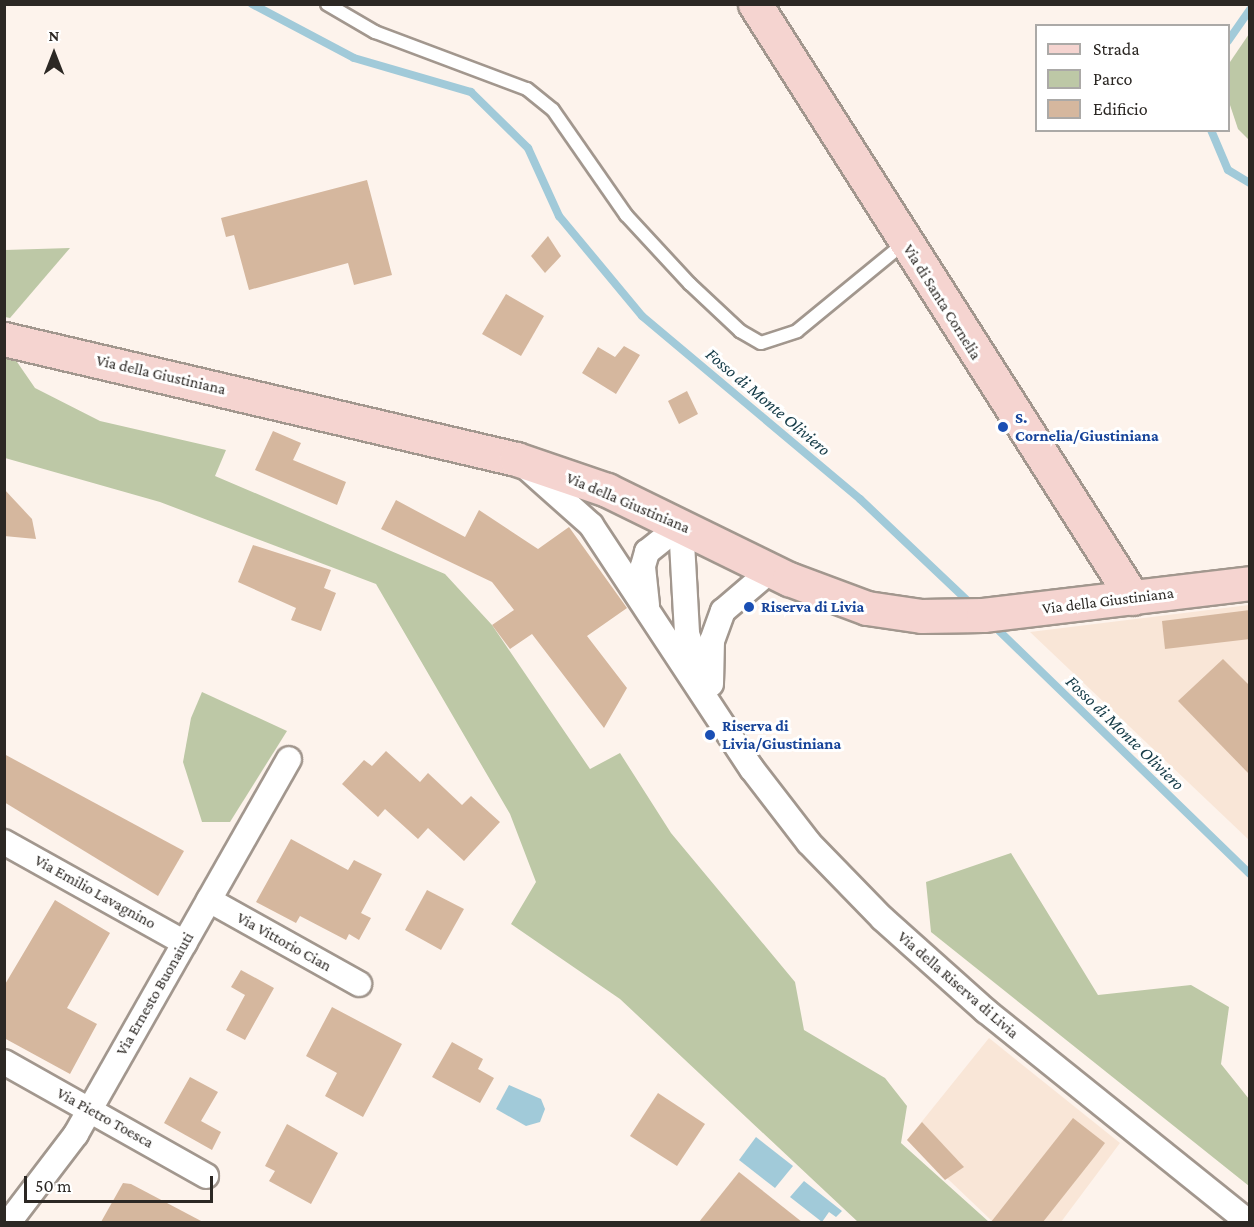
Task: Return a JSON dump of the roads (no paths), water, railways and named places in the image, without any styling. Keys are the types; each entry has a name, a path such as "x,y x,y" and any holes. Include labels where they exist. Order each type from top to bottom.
{"street":[{"name":"Via di Santa Cornelia","path":"754,4 1134,598"},
{"name":"Via della Giustiniana","path":"4,339 516,459 607,490 771,570 867,608 960,616 1250,583"},
{"name":"Via della Riserva di Livia","path":"516,459 591,525 648,615 809,843 883,919 986,1011 1248,1222"},
{"name":"Via della Riserva di Livia","path":"681,525 687,634 712,704"},
{"path":"648,615 644,559 655,542 681,525"},
{"path":"712,704 711,661 718,622 737,595 771,570"},
{"name":"Via Ernesto Buonaiuti","path":"9,1222 58,1162 289,759"},
{"name":"Via Emilio Lavagnino","path":"4,842 185,943"},
{"name":"Via Vittorio Cian","path":"209,900 359,984"},
{"name":"Via Pietro Toesca","path":"4,1062 206,1176"},
{"path":"4,1219 9,1222"}],"lane":[{"path":"327,4 375,32 527,89 553,110 626,215 690,284 740,331 761,343 797,331 905,243"}],"water":[{"path":"509,1085 541,1099 545,1109 540,1122 526,1126 496,1109"},
{"path":"756,1137 793,1166 775,1188 739,1160"},
{"path":"804,1181 842,1211 836,1217 829,1212 822,1222 790,1197"}],"waterway":[{"name":"Fosso di Monte Oliviero","path":"252,4 354,58 471,92 528,148 559,216 642,316 860,499 972,605"},
{"path":"1230,38 1250,9"},
{"path":"1212,132 1228,170 1250,183"},
{"name":"Fosso di Monte Oliviero","path":"992,624 1250,874"}],"place":[{"name":"S. Cornelia/Giustiniana","path":"1003,427"},
{"name":"Riserva di Livia","path":"749,607"},
{"name":"Riserva di Livia/Giustiniana","path":"710,735"}]}
